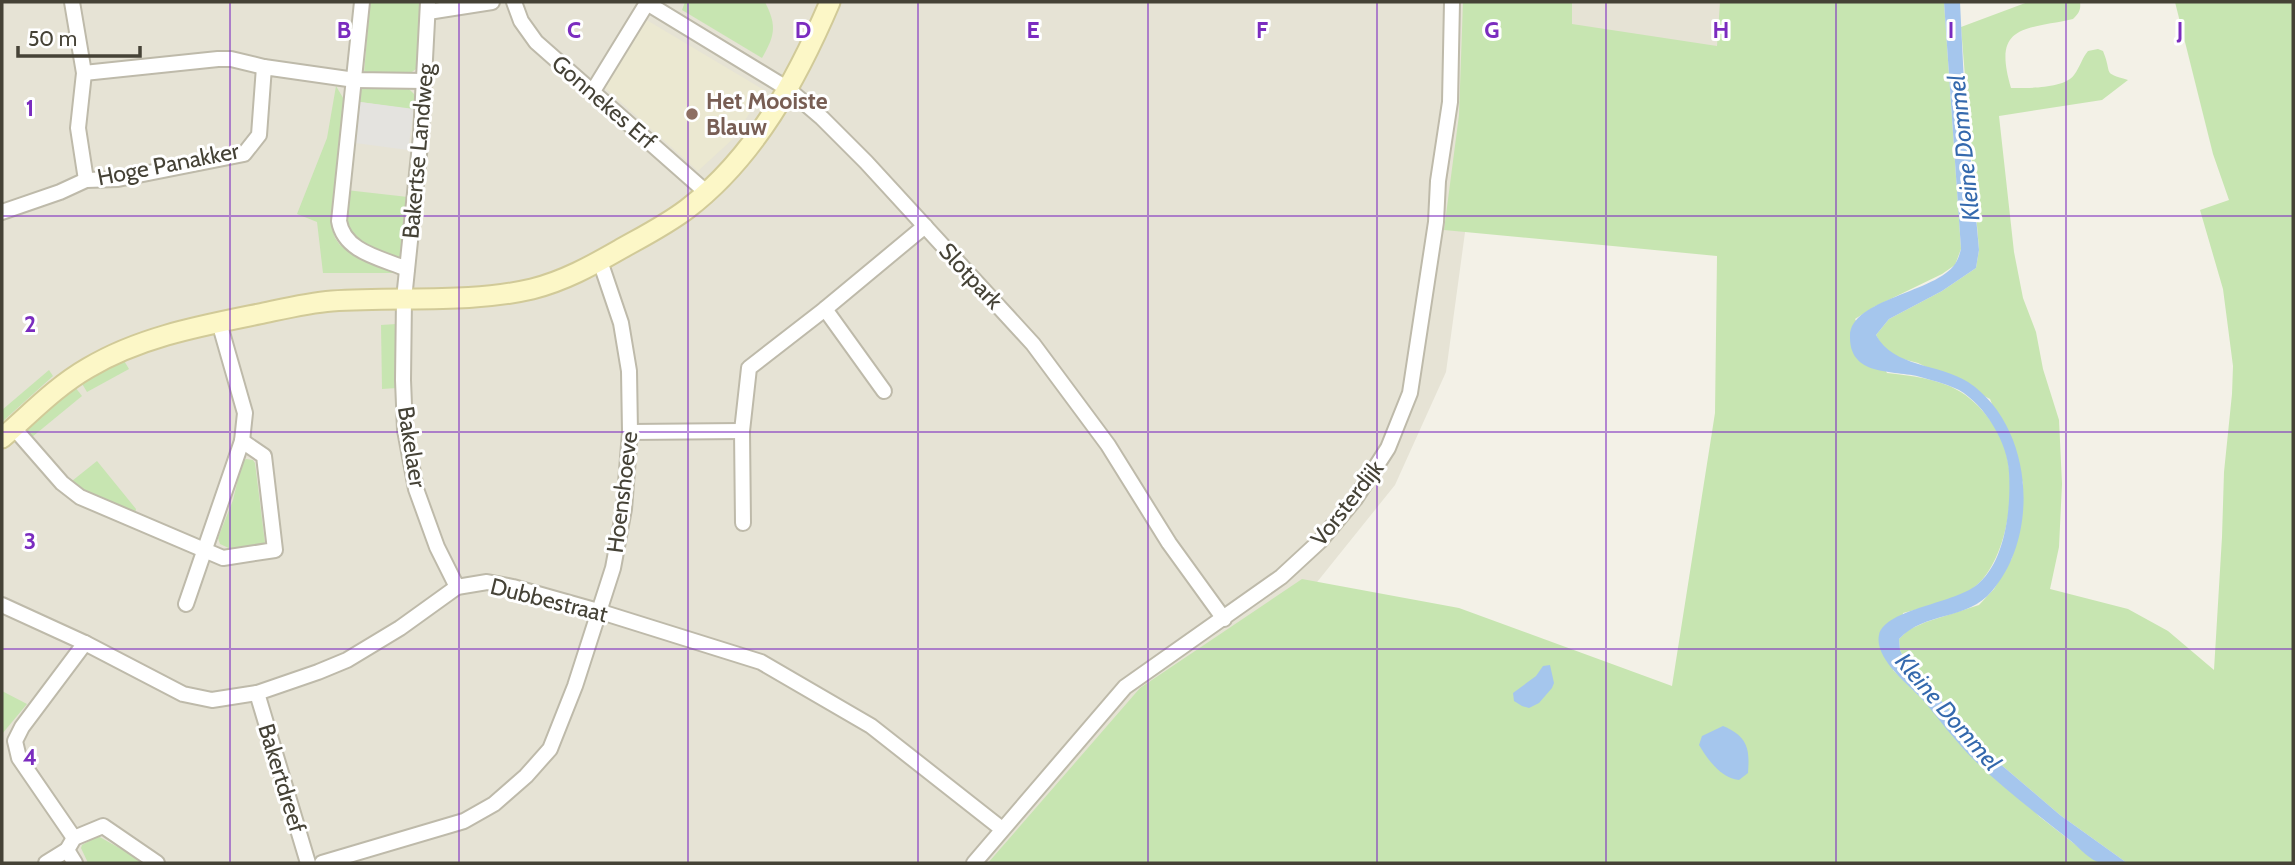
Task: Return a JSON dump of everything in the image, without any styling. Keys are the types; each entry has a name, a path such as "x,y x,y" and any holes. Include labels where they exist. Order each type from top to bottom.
{"street":[{"name":"Hoge Panakker","path":"72,2 84,73 78,128 86,180"},
{"path":"362,2 340,231 346,241 355,247 407,269"},
{"path":"428,7 492,2"},
{"name":"Gonnekes Erf","path":"514,2 521,21 536,42 706,192"},
{"path":"242,441 264,456 275,550 223,558 80,497 5,434 62,385 90,366 151,339 219,322 330,301 484,297 533,288 568,277 600,261 673,219 706,192 762,130 788,89 830,2"},
{"name":"Vorsterdijk","path":"974,863 1125,687 1280,577 1329,531 1355,499 1388,449 1410,393 1436,222 1438,181 1450,102 1452,2"},
{"path":"593,91 647,3"},
{"name":"Slotpark","path":"647,3 788,89 866,162 1033,344 1108,445 1170,543 1224,619"},
{"name":"Bakertse Landweg","path":"404,299 421,135 428,7"},
{"path":"84,73 231,59 264,67 355,80 425,80"},
{"name":"Hoge Panakker","path":"2,212 86,180 118,179 244,154 259,135 264,67"},
{"path":"743,523 742,430 749,368 925,226"},
{"name":"Hoenshoeve","path":"322,863 464,821 495,804 526,776 550,749 575,686 612,568 625,509 630,432 629,371 621,323 600,261"},
{"name":"Bakelaer","path":"404,299 405,430 416,489 437,547 457,587"},
{"path":"825,309 884,391"},
{"path":"186,604 242,441 245,413 219,322"},
{"path":"630,432 742,430"},
{"name":"Dubbestraat","path":"2,605 85,643 193,698 220,699 257,693 346,660 400,628 457,587 487,582 513,587 761,662 871,726 1002,829"},
{"path":"75,863 71,844 19,758 15,741 22,727 85,643"},
{"name":"Bakertdreef","path":"257,693 308,863"},
{"path":"46,863 71,844 103,826 157,863"}],"shaded area":[{"path":"2,2 1736,2 1731,59 1489,56 1446,372 1395,485 1293,612 1014,863 2,863"},
{"name":"Het Mooiste Blauw","path":"640,16 764,90 734,138 698,171 605,88 620,52"},
{"path":"360,102 414,109 408,150 355,143"}],"green space":[{"path":"370,2 422,2 418,67 412,72 400,76 364,73"},
{"path":"685,2 765,2 773,30 762,58 682,10"},
{"path":"1463,2 1572,2 1572,24 1717,46 1720,2 1944,2 1961,249 1955,265 1942,274 1855,319 1887,373 1942,383 1966,395 1985,414 1996,428 2008,459 2010,496 2004,534 1991,568 1974,588 1965,593 1945,602 1903,613 1893,670 2040,817 2099,863 988,863 1140,688 1302,579 1459,608 1672,686 1715,413 1717,256 1444,230 1459,115"},
{"path":"2028,2 2080,2 2080,7 2073,19 2027,29 2009,41 2006,67 2011,88 2045,87 2069,80 2088,51 2098,49 2103,51 2109,72 2128,80 2102,100 1999,116 2014,252 2023,298 2036,332 2043,369 2059,420 2062,484 2059,547 2050,589 2128,609 2168,631 2214,670 2224,472 2233,366 2223,289 2200,210 2229,200 2213,154 2175,2 2293,2 2293,863 2127,863 2060,815 1992,757 1905,661 1900,650 1899,639 1908,630 1979,605 1994,589 2012,558 2023,483 1990,399 1918,363 1895,357 1882,346 1876,335 1889,319 1942,291 1976,268 1979,250 1961,27"},
{"path":"361,85 406,86 414,94 416,110 360,102"},
{"path":"336,86 349,108 332,228 335,238 340,245 399,273 323,273 317,222 297,214 327,138"},
{"path":"346,190 408,197 402,262 357,243 344,228"},
{"path":"396,324 397,388 382,389 381,325"},
{"path":"123,359 129,369 87,392 81,382"},
{"path":"49,370 53,376 2,422 2,410"},
{"path":"75,387 82,396 32,437 24,428"},
{"path":"246,459 255,463 265,543 233,550 220,544 218,538 233,500 242,462"},
{"path":"97,461 136,509 135,514 81,492 72,481"},
{"path":"2,691 27,704 2,734"},
{"path":"98,836 146,863 88,863 82,845"}],"water":[{"name":"Kleine Dommel","path":"1944,2 1960,2 1964,84 1979,250 1976,268 1942,291 1889,319 1876,335 1894,354 1956,376 1968,382 1990,401 2006,425 2017,452 2023,481 2023,511 2018,540 2008,567 1992,591 1971,607 1909,630 1899,639 1900,650 1905,661 1992,757 2060,815 2127,863 2104,864 2093,860 1997,781 1967,753 1922,699 1893,670 1879,644 1879,635 1884,626 1894,618 1955,596 1979,583 1988,573 2001,547 2008,516 2008,461 2000,438 1978,405 1959,390 1946,385 1913,375 1866,366 1857,359 1852,350 1850,336 1854,323 1864,313 1945,274 1955,264 1961,249"},
{"path":"1550,665 1554,683 1539,703 1529,708 1514,701 1513,693 1536,676 1543,666"},
{"path":"1723,726 1742,739 1747,750 1748,773 1739,780 1721,772 1699,745 1702,736"}],"place":[{"name":"Het Mooiste Blauw","path":"692,114"}]}
